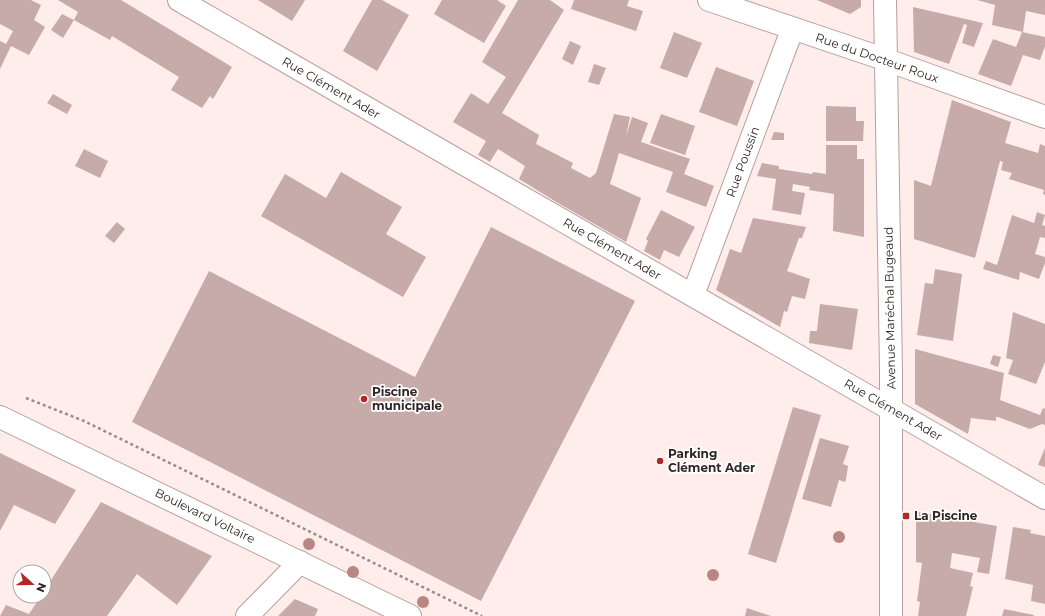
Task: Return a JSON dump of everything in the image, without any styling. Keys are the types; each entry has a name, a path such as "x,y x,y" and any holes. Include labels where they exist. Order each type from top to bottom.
{"street":[{"name":"Rue Clément Ader","path":"180,0 205,6 693,295 1045,498"},
{"name":"Rue du Docteur Roux","path":"709,0 792,30 887,60 1045,117"},
{"name":"Avenue Maréchal Bugeaud","path":"885,0 891,409 891,616"},
{"name":"Rue Poussin","path":"693,295 792,30"},
{"name":"Boulevard Voltaire","path":"0,417 410,616"},
{"path":"247,616 300,562"}],"path":[{"path":"25,398 84,421 482,616"}],"building":[{"path":"0,0 31,0 41,5 34,20 45,27 29,55 11,46 0,69 0,41 6,44 13,31 0,24"},
{"path":"58,0 121,0 232,67 213,99 210,96 202,108 171,90 179,77 112,36 110,40 74,20 78,12"},
{"path":"258,0 305,0 292,21"},
{"path":"372,0 382,0 409,15 377,71 343,51"},
{"path":"442,0 497,0 506,6 484,43 434,14"},
{"path":"518,0 550,0 564,10 502,113 539,135 536,144 573,163 571,168 590,178 596,173 614,114 630,117 626,136 632,117 648,123 641,142 690,159 684,174 714,186 706,207 666,192 673,172 619,153 610,184 641,198 626,242 519,179 525,166 498,149 490,162 478,155 486,141 453,122 471,93 488,104 506,77 482,62"},
{"path":"574,0 629,0 627,6 643,11 636,31 571,9"},
{"path":"817,0 861,0 861,7 850,14"},
{"path":"977,0 1045,0 1045,15 1026,11 1023,32 992,25 995,5"},
{"path":"913,7 983,23 974,47 962,43 967,25 964,24 949,64 914,52"},
{"path":"62,14 74,20 63,38 51,30"},
{"path":"674,32 702,43 687,78 660,68"},
{"path":"1022,32 1045,37 1045,46 1040,60 1023,55 1011,86 978,74 993,39 1016,47"},
{"path":"570,41 581,46 573,65 562,59"},
{"path":"594,64 606,68 599,85 588,82"},
{"path":"716,67 754,81 737,126 699,112"},
{"path":"53,94 72,105 67,114 47,103"},
{"path":"952,100 1011,122 1005,143 1038,153 1040,144 1045,146 1045,195 1043,194 1044,190 1009,179 1012,173 1001,170 1003,162 1000,161 975,258 914,239 914,180 931,186"},
{"path":"826,106 856,107 856,121 864,121 863,141 826,141"},
{"path":"661,114 695,126 685,155 650,143"},
{"path":"774,132 784,133 784,140 771,140"},
{"path":"826,145 857,145 857,159 864,159 864,237 833,231 834,194 809,190 810,187 793,184 792,191 805,193 801,215 772,210 776,179 757,176 762,163 779,166 779,169 812,174 813,172 826,174"},
{"path":"84,149 108,161 100,178 75,166"},
{"path":"341,172 402,207 386,234 426,257 403,297 261,216 285,174 326,198"},
{"path":"661,210 695,227 679,257 664,250 660,260 644,251 648,241 646,239"},
{"path":"1037,212 1045,215 1042,225 1045,226 1045,238 1040,237 1035,254 1045,257 1045,263 1039,279 1020,272 1019,280 983,269 986,261 997,265 1012,215 1034,223"},
{"path":"753,218 806,227 802,238 799,238 787,271 810,279 805,299 792,296 787,312 784,311 780,327 716,290 730,249 741,253"},
{"path":"117,222 125,229 114,243 105,236"},
{"name":"Piscine municipale","path":"491,227 635,301 481,601 132,422 209,271 415,377"},
{"path":"935,269 962,274 953,341 917,335 925,283 933,284"},
{"path":"820,304 858,309 852,350 809,343 810,331 817,331"},
{"path":"1013,312 1045,324 1045,362 1036,384 1008,374 1013,360 1006,358"},
{"path":"915,349 1004,373 1000,400 1040,415 1043,408 1045,409 1045,425 1042,424 1030,429 998,417 996,417 996,421 971,418 968,434 915,404"},
{"path":"993,355 1001,357 998,367 990,364"},
{"path":"793,407 821,415 776,563 748,554"},
{"path":"820,438 849,446 843,464 848,466 846,479 845,482 839,480 831,507 802,499"},
{"path":"1045,448 1045,467 1038,465"},
{"path":"0,453 76,490 55,524 14,505 0,531"},
{"path":"101,502 212,556 177,605 137,574 107,616 0,616 6,605 29,614 36,604 52,604 52,579"},
{"path":"918,512 997,526 989,574 977,572 980,558 952,553 950,568 973,573 970,586 973,587 966,616 918,616 920,602 917,601 922,563 916,562 916,514"},
{"path":"1013,527 1031,530 1030,533 1045,536 1045,604 1031,601 1033,585 1005,579"},
{"path":"295,599 318,609 315,616 278,616"},
{"path":"747,608 771,616 745,616"},
{"path":"1004,609 1034,615 1034,616 1002,616"}],"place":[{"name":"Piscine municipale","path":"364,399"},
{"name":"Parking Clément Ader","path":"660,461"},
{"name":"La Piscine","path":"906,516"}]}
